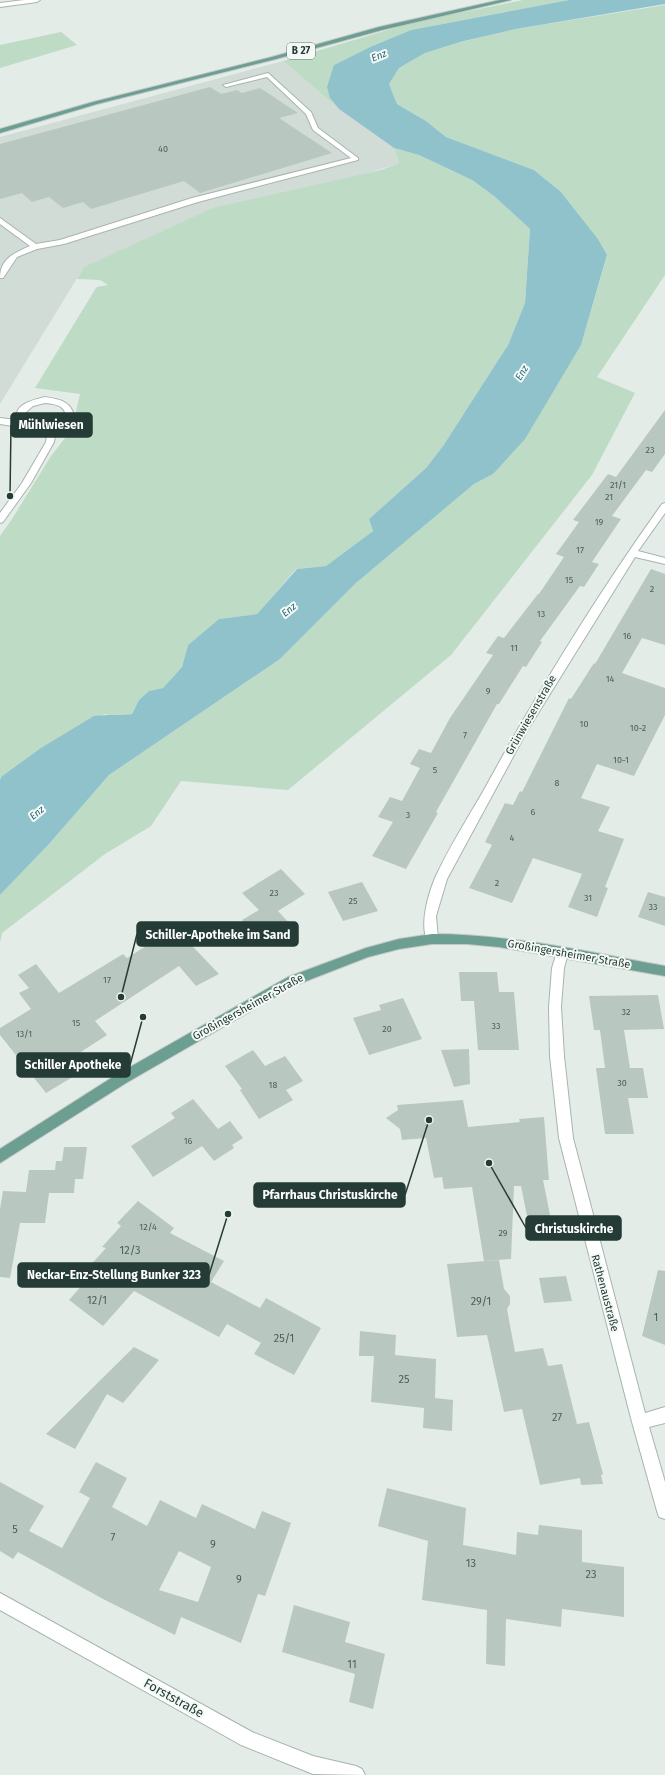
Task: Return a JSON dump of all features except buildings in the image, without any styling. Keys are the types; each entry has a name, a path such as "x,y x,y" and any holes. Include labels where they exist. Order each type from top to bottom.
{"main road":[{"name":"B 27","path":"0,131 82,106 274,58 381,28 508,0"},
{"name":"Großingersheimer Straße","path":"0,1157 121,1079 292,981 366,953 399,944 432,939 467,939 499,942 665,971"}],"street":[{"path":"0,5 37,0"},
{"path":"0,276 14,255 35,247 61,242 195,200 356,159 315,129 309,113 268,75 226,85"},
{"path":"0,220 35,247"},
{"path":"0,259 10,261"},
{"path":"0,421 24,424 31,427 47,428 55,427 67,419 70,414 66,406 53,401 45,400 29,404 20,412 19,417 24,424"},
{"path":"0,520 26,483 50,442 51,436 47,428"},
{"name":"Grünwiesenstraße","path":"432,939 430,916 441,879 522,730 632,553 665,506"},
{"path":"632,553 665,561"},
{"name":"Rathenaustraße","path":"562,953 558,968 555,1008 561,1104 566,1138 640,1422 665,1511"},
{"path":"640,1422 665,1415"},
{"name":"Forststraße","path":"0,1602 247,1739 313,1765 356,1775"}],"shaded area":[{"path":"283,61 339,109 394,148 399,163 84,267 0,404 0,137"}],"green space":[{"path":"523,0 569,0 411,30 370,47 334,65 330,98 339,109 283,61 415,22"},
{"path":"665,5 665,275 597,377 635,393 592,475 451,655 288,790 181,781 151,826 105,854 2,933 0,943 0,895 49,844 109,775 280,659 356,583 474,484 493,474 581,345 607,256 598,239 561,192 534,170 446,137 426,121 397,104 389,84 399,68 425,53 465,41 516,29"},
{"path":"61,32 77,45 0,68 0,45"},
{"path":"394,148 419,155 472,180 494,196 530,229 525,303 508,345 443,446 426,468 369,519 373,531 326,566 296,569 257,614 219,619 188,645 182,667 163,688 149,691 139,700 132,714 116,716 104,714 0,779 0,536 51,456 72,429 80,394 35,388 96,288 108,285 100,280 77,279 84,267 213,208 381,170 399,163"}],"water":[{"name":"Enz","path":"569,0 665,0 665,4 516,29 464,41 425,53 399,68 389,84 397,104 426,121 446,137 534,170 561,192 598,239 607,255 581,345 525,439 493,474 474,484 356,583 280,659 109,775 49,844 0,895 1,777 41,748 94,716 132,714 139,700 149,691 163,688 182,667 188,645 219,619 257,614 297,569 326,566 373,531 369,519 426,468 443,446 508,345 525,303 530,229 494,196 472,180 419,155 394,148 339,109 330,98 327,87 334,65 370,47 411,30"}],"place":[{"name":"Mühlwiesen","path":"10,496"},
{"name":"Schiller-Apotheke im Sand","path":"121,997"},
{"name":"Schiller Apotheke","path":"143,1017"},
{"name":"Pfarrhaus Christuskirche","path":"429,1120"},
{"name":"Christuskirche","path":"489,1163"},
{"name":"Neckar-Enz-Stellung Bunker 323","path":"228,1214"}]}
